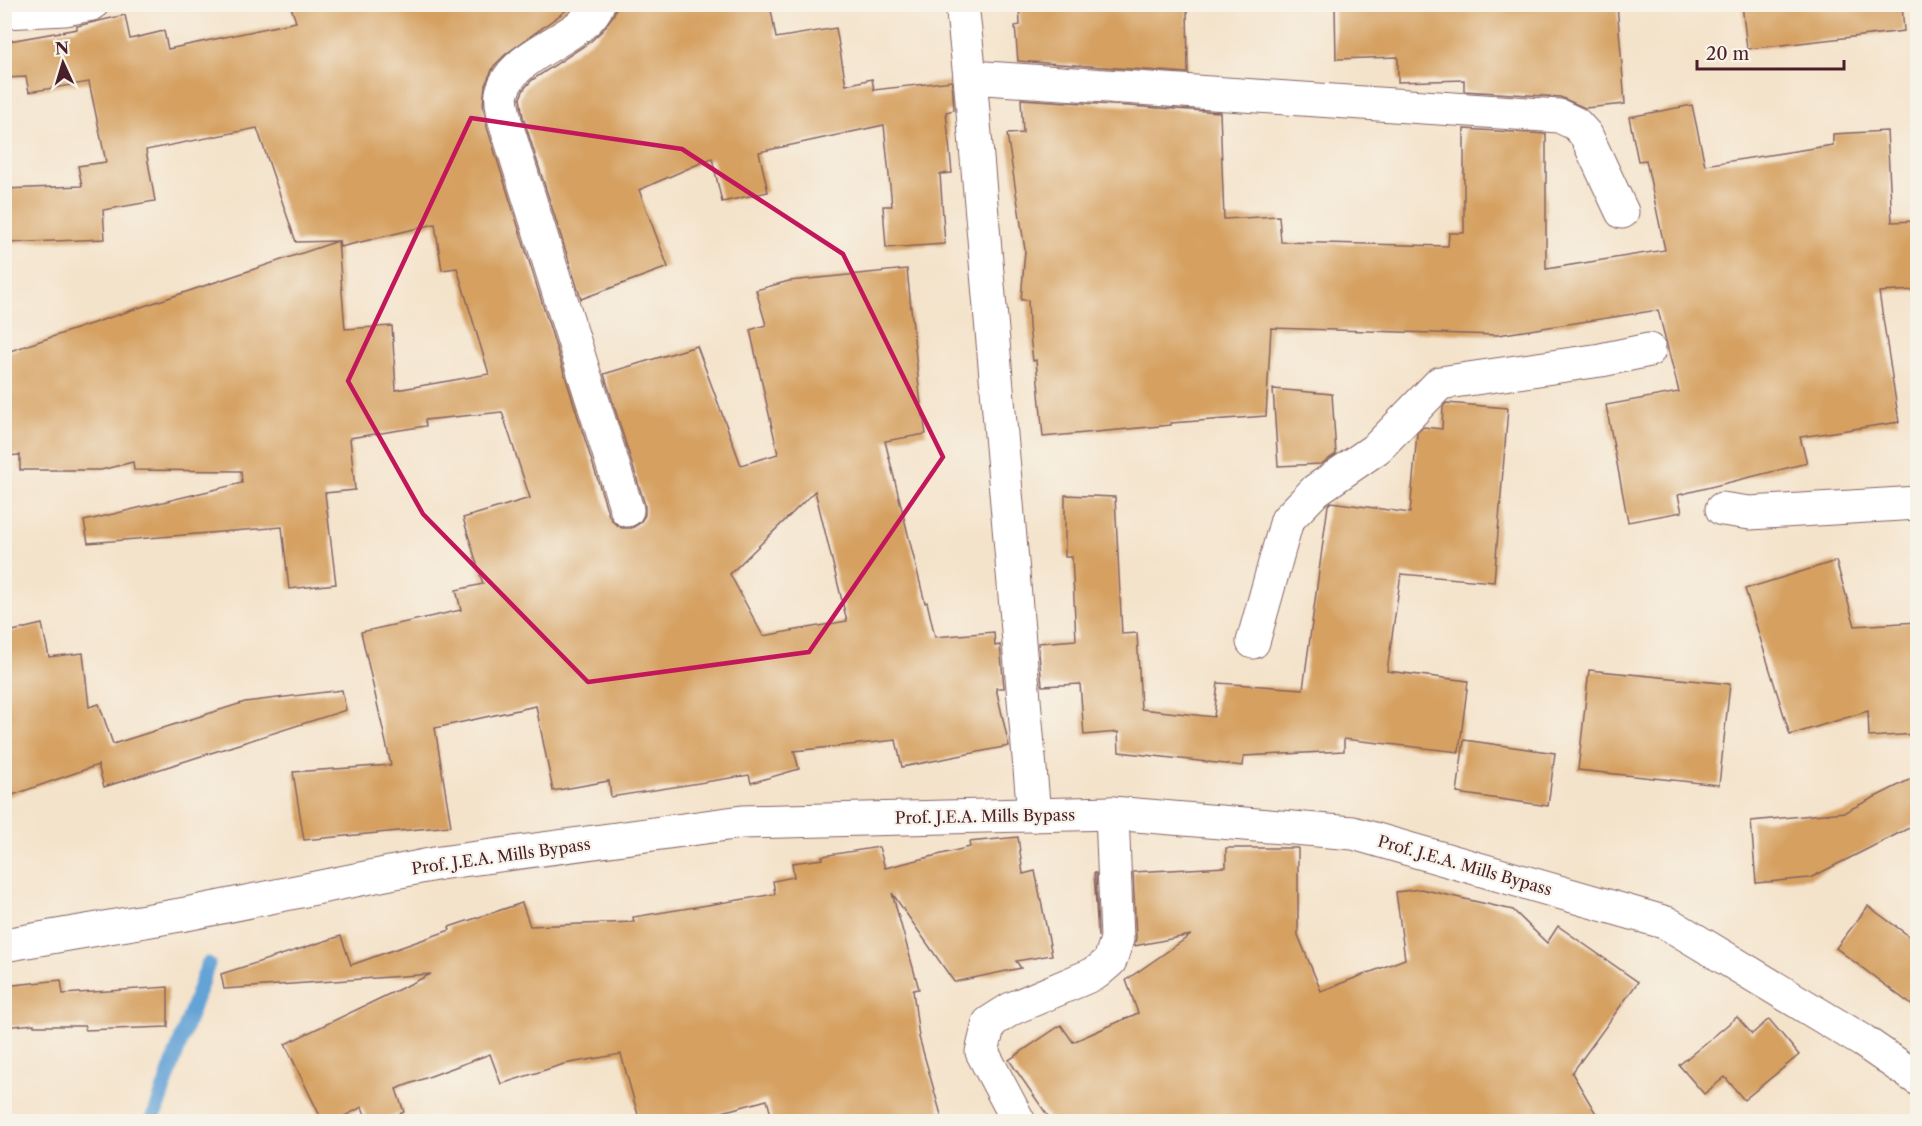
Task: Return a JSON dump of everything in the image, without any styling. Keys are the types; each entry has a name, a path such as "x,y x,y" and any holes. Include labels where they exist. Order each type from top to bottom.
{"street":[{"path":"598,4 596,11 570,34 540,50 512,75 502,94 505,121 627,510"},
{"path":"962,4 1034,815"},
{"path":"4,12 74,6"},
{"path":"970,77 1559,116 1576,124 1586,135 1622,212"},
{"path":"1253,642 1287,520 1316,490 1377,448 1440,383 1602,360 1649,350"},
{"path":"1722,509 1750,513 1917,503"},
{"path":"1019,1122 982,1052 989,1023 1011,1009 1096,973 1110,961 1117,939 1112,813"},
{"name":"Prof. J.E.A. Mills Bypass","path":"4,945 186,914 440,863 742,822 1112,813 1353,833 1667,923 1863,1041 1917,1079"}],"highlighted area":[{"path":"471,118 682,149 843,254 943,457 809,652 588,682 423,514 348,381"}],"building":[{"path":"290,4 575,4 506,54 494,66 485,85 483,105 487,127 609,516 622,528 632,528 640,523 645,515 645,505 604,374 697,346 741,465 778,454 750,330 766,325 756,290 789,281 907,269 926,434 885,441 935,637 994,632 995,646 1000,645 1004,688 996,688 1009,746 902,767 896,740 794,751 799,769 751,783 749,775 611,797 609,781 553,791 536,706 435,728 451,826 304,840 293,772 391,765 361,632 461,610 456,590 483,584 463,518 530,498 502,412 425,420 426,426 350,438 355,490 325,493 336,584 289,589 282,527 88,543 84,521 242,483 241,471 134,470 133,462 101,470 20,470 20,455 4,456 4,353 338,241 296,242 257,128 146,150 155,201 103,210 105,239 4,243 4,189 82,186 78,166 106,162 89,82 29,92 26,77 4,78 4,42 77,29 77,26 125,15 130,39 164,31 168,49 296,22","holes":["435,224 442,270 457,268 489,374 396,390 392,326 345,329 339,241 340,247","815,491 847,621 763,636 730,574"]},
{"path":"617,4 770,4 776,38 836,28 846,85 872,79 874,90 952,81 954,110 946,112 952,173 940,174 945,244 886,248 883,206 892,206 884,125 759,152 768,192 722,202 712,158 639,190 668,267 581,299 523,117 520,98 532,80 590,42 603,30 614,14"},
{"path":"1019,4 1059,4 1059,7 1187,6 1188,73 1018,61 1015,26 1020,25"},
{"path":"1406,4 1617,4 1625,104 1585,108 1560,97 1464,91 1464,80 1398,82 1398,57 1336,59 1335,7"},
{"path":"1742,4 1902,4 1904,31 1747,49"},
{"path":"1021,99 1220,112 1224,219 1279,216 1281,242 1448,246 1449,233 1464,233 1464,129 1546,134 1546,269 1665,250 1646,160 1638,161 1629,117 1692,105 1705,165 1833,145 1833,134 1887,131 1892,222 1917,221 1917,290 1879,292 1899,422 1800,437 1807,463 1678,495 1682,512 1628,522 1606,405 1679,392 1658,310 1498,335 1271,328 1266,416 1171,423 1171,425 1043,437 1036,360 1033,361 1029,327 1028,300 1021,300 1025,250 1007,134 1023,133"},
{"path":"1273,389 1332,394 1336,454 1321,464 1278,466"},
{"path":"1446,403 1508,408 1494,582 1401,574 1387,671 1468,681 1459,752 1344,739 1344,751 1244,756 1243,766 1119,752 1118,732 1084,735 1080,684 1042,686 1038,643 1076,640 1072,557 1065,557 1065,495 1115,497 1122,634 1137,633 1141,709 1214,717 1218,683 1303,689 1328,505 1331,502 1410,513 1417,433 1423,427 1442,429 1443,407"},
{"path":"1836,561 1855,626 1917,622 1917,734 1869,737 1868,711 1790,735 1745,589"},
{"path":"42,624 49,657 83,653 89,707 99,704 113,744 245,702 342,690 346,710 104,787 98,765 4,798 4,633"},
{"path":"1589,670 1730,684 1719,785 1578,770"},
{"path":"1464,740 1555,753 1548,806 1457,793"},
{"path":"1917,776 1917,824 1810,878 1756,883 1751,821 1845,812"},
{"path":"1018,837 1023,874 1035,871 1052,955 1016,961 1021,968 954,982 892,893 919,989 913,990 919,1037 943,1122 773,1122 767,1100 685,1122 640,1122 621,1054 564,1064 501,1084 490,1054 396,1089 404,1112 378,1122 368,1122 362,1107 333,1122 323,1122 285,1044 431,974 224,989 221,974 341,936 351,965 450,930 449,927 522,903 530,926 634,922 633,917 775,894 773,881 794,877 792,863 823,859 822,856 879,847 885,868 970,847 969,842"},
{"path":"1226,848 1298,848 1298,935 1321,991 1405,959 1396,892 1421,889 1513,910 1547,943 1558,926 1638,982 1572,1073 1601,1122 1052,1122 1009,1060 1061,1025 1073,1042 1138,1013 1126,980 1191,935 1134,946 1136,938 1133,872 1226,867"},
{"path":"1094,873 1096,873 1098,937"},
{"path":"1868,906 1917,942 1917,1009 1836,948"},
{"path":"61,980 63,994 168,987 168,1027 85,1030 85,1026 34,1026 34,1024 4,1027 4,986"},
{"path":"1737,1017 1752,1034 1769,1019 1799,1055 1744,1100 1725,1077 1704,1094 1679,1065"}],"waterway":[{"path":"152,1122 208,964"}]}
